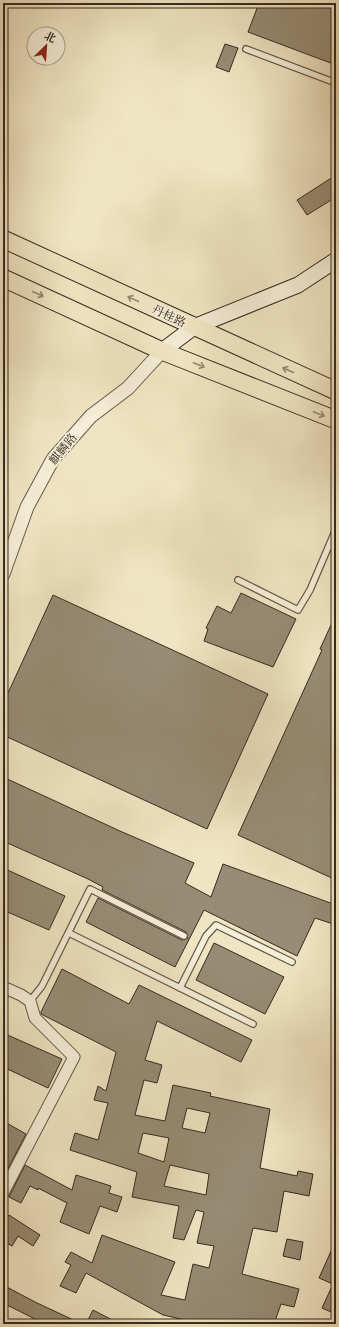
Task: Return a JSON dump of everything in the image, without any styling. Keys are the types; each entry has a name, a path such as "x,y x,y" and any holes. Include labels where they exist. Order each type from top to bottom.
{"main road":[{"name":"丹桂路","path":"3,239 336,391"},
{"path":"162,351 194,327 298,285 336,260"},
{"path":"3,278 162,351 336,420"}],"street":[{"name":"麒麟路","path":"3,574 27,507 53,459 91,416 128,388 162,351"},
{"path":"3,986 30,1001 35,1018 74,1057 3,1193"}],"lane":[{"path":"246,49 336,83"},
{"path":"238,580 298,610 310,590 336,529"},
{"path":"30,1001 42,986 90,889 184,936"},
{"path":"180,988 206,936 216,925 292,962"},
{"path":"69,933 253,1024"}],"building":[{"path":"259,3 336,3 336,65 248,32"},
{"path":"225,44 238,48 229,72 216,67"},
{"path":"336,175 336,197 307,215 297,200"},
{"path":"241,593 296,619 273,667 204,641 208,629 206,628 217,606 231,613"},
{"path":"53,595 268,694 207,829 3,735 3,704"},
{"path":"336,614 336,880 238,835 322,650 320,649"},
{"path":"3,777 120,831 194,863 185,883 211,897 223,864 336,905 336,925 315,918 297,956 204,910 175,967 86,922 98,898 182,940 188,938 186,932 102,890 103,887 88,879 3,841"},
{"path":"3,868 65,896 49,930 3,910"},
{"path":"214,943 284,977 265,1014 196,980"},
{"path":"62,969 129,1004 139,985 252,1040 241,1062 157,1021 145,1060 162,1065 157,1083 144,1080 135,1115 165,1121 173,1085 211,1093 210,1096 270,1109 260,1168 297,1176 298,1171 313,1174 309,1196 284,1191 277,1232 253,1228 242,1274 299,1289 294,1307 281,1304 274,1324 252,1324 240,1320 240,1324 203,1324 163,1315 86,1273 76,1293 60,1286 71,1265 65,1262 71,1252 92,1263 102,1235 175,1262 161,1295 185,1300 193,1264 209,1268 214,1246 197,1243 204,1212 196,1210 184,1240 173,1238 179,1206 132,1197 137,1172 70,1150 75,1133 98,1140 108,1103 94,1100 98,1086 106,1091 116,1052 41,1014","holes":["187,1108 210,1113 205,1133 182,1128","143,1133 169,1138 164,1162 138,1153","170,1165 209,1174 206,1195 164,1186"]},
{"path":"3,1033 62,1059 48,1088 3,1067"},
{"path":"3,1121 26,1134 3,1178"},
{"path":"25,1165 72,1190 76,1175 111,1186 109,1193 122,1197 117,1212 100,1206 89,1234 60,1222 67,1203 38,1188 38,1190 30,1186 21,1203 9,1197"},
{"path":"9,1215 40,1235 33,1246 18,1236 12,1246 3,1241 3,1226"},
{"path":"287,1239 303,1242 300,1260 283,1256"},
{"path":"336,1240 336,1314 322,1308 333,1284 319,1278"},
{"path":"3,1285 82,1324 42,1324 3,1303"},
{"path":"93,1310 120,1324 86,1324"}]}
